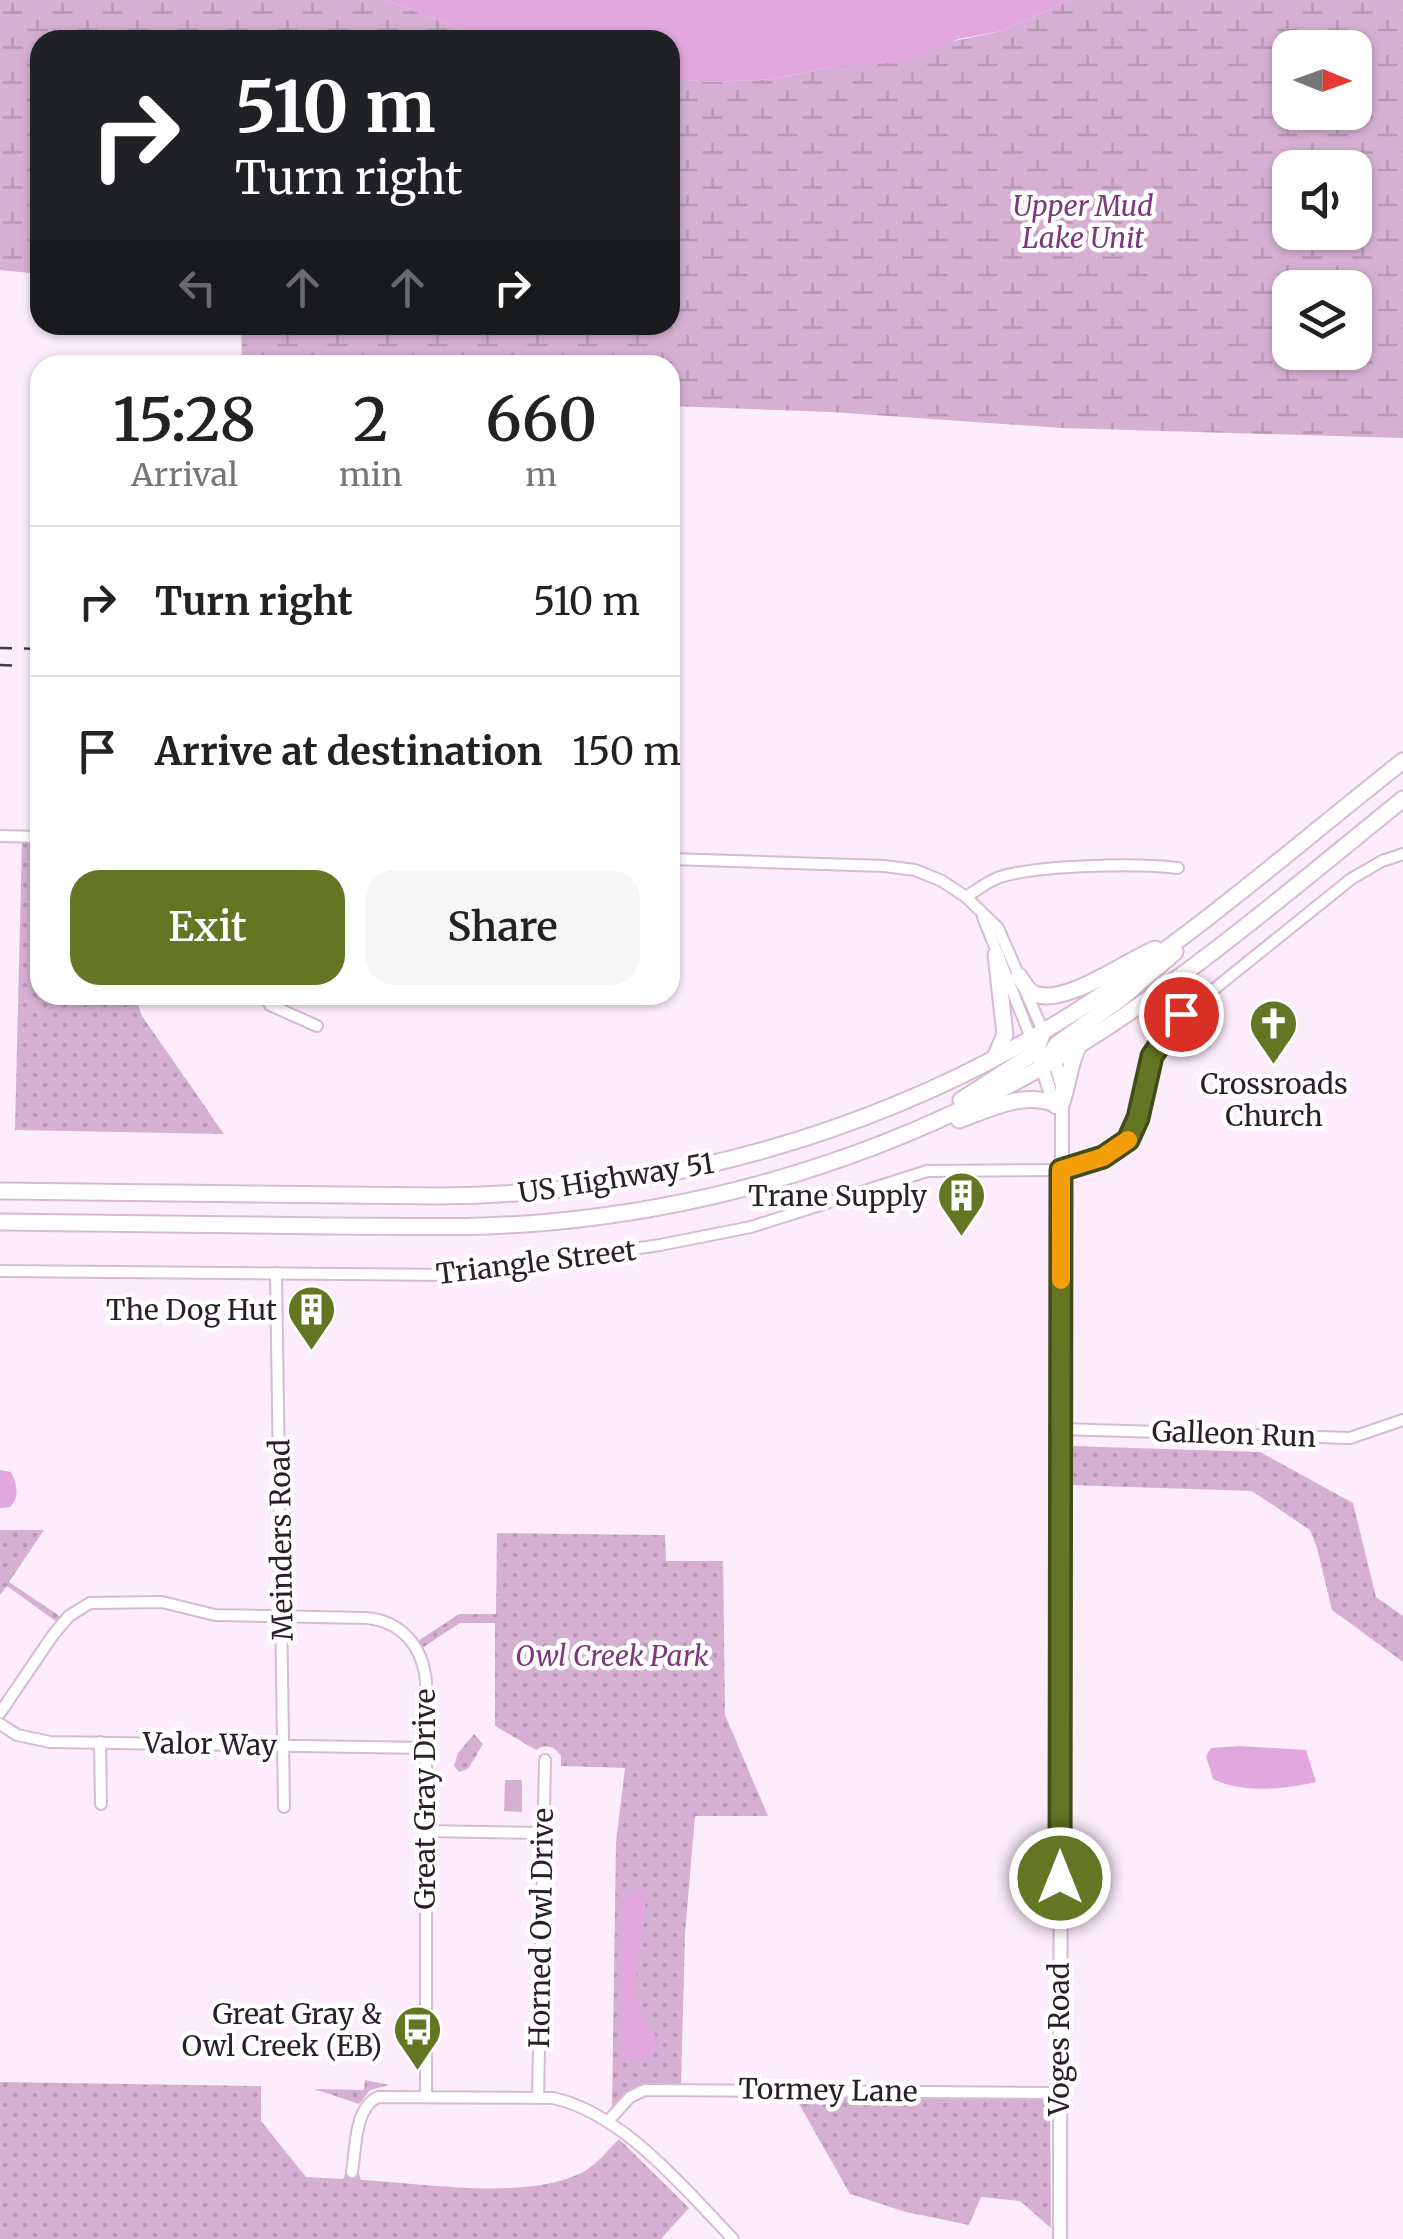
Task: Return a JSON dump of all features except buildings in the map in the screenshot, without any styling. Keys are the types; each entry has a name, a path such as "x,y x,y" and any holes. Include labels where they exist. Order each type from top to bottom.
{"main road":[{"path":"1020,976 1030,992 1040,996 1061,994 1176,940 1403,761"},
{"path":"1043,1050 1079,1045 1184,973 1403,799"},
{"path":"910,1132 936,1112 1043,1050 1140,983 1184,944 1190,929"},
{"name":"US Highway 51","path":"0,1191 440,1196 592,1186 694,1168 796,1141 900,1103 994,1059 1043,1050 1109,989 1176,940"},
{"path":"994,1059 1004,1034 996,955"},
{"path":"910,1132 933,1129 1018,1100 1036,1097 1059,1107 1068,1087 1069,1064 1079,1045"},
{"name":"US Highway 51","path":"0,1222 468,1227 552,1222 648,1209 732,1191 799,1173 910,1132"}],"street":[{"path":"0,836 30,837"},
{"name":"Triangle Street","path":"0,1271 422,1276 504,1270 751,1227 927,1171 1061,1170 1103,1157 1128,1140 1138,1118 1152,1056 1181,1014 1351,879 1403,854"},
{"path":"680,858 900,868 927,874 966,897 998,928 1020,976 1043,1050"},
{"path":"966,897 994,879 1017,874 1149,864 1178,868"},
{"path":"983,916 996,955 1043,1050"},
{"path":"272,1005 317,1026"},
{"name":"Voges Road","path":"1043,1050 1059,1107 1061,1170 1060,2239"},
{"name":"Meinders Road","path":"276,1273 284,1807"},
{"name":"Galleon Run","path":"1061,1429 1350,1438 1403,1420"},
{"name":"Great Gray Drive","path":"0,1713 68,1616 90,1604 162,1602 215,1615 366,1618 399,1629 415,1645 423,1664 426,2096"},
{"name":"Valor Way","path":"0,1724 17,1735 40,1741 425,1748"},
{"path":"100,1742 101,1804"},
{"name":"Horned Owl Drive","path":"538,2097 545,1760"},
{"path":"425,1831 543,1833"},
{"name":"Tormey Lane","path":"609,2120 630,2097 646,2090 1059,2092"},
{"path":"352,2172 360,2120 371,2100 378,2096 538,2097 566,2101 609,2120 734,2239"}],"green space":[{"path":"0,0 387,0 461,30 30,30 30,273 0,270"},
{"name":"Upper Mud Lake Unit","path":"1071,0 1403,0 1403,438 1062,428 680,406 680,355 242,355 241,335 680,335 680,80 773,79 1002,31"},
{"path":"22,841 30,841 30,1005 138,1005 142,1016 224,1134 15,1130"},
{"path":"1070,1446 1260,1452 1353,1503 1376,1597 1403,1616 1403,1662 1332,1610 1310,1530 1252,1491 1070,1485"},
{"path":"0,1530 44,1530 9,1582 61,1617 57,1622 7,1586 0,1595"},
{"name":"Owl Creek Park","path":"497,1533 665,1535 666,1561 723,1561 725,1715 768,1816 695,1816 685,1933 681,2086 641,2086 612,2108 616,1842 625,1768 561,1766 561,1756 553,1748 536,1750 495,1726 495,1623 460,1623 422,1648 418,1641 459,1614 496,1614"},
{"path":"474,1734 483,1744 468,1769 459,1772 454,1766 458,1753"},
{"path":"505,1780 522,1780 522,1812 504,1811"},
{"path":"365,2080 389,2085 370,2090 359,2104 314,2089 364,2090"},
{"path":"0,2082 261,2086 261,2121 306,2177 343,2179 346,2172 359,2174 361,2180 445,2187 535,2186 585,2171 619,2139 689,2208 661,2239 0,2239"},
{"path":"794,2095 1045,2097 1050,2104 1051,2228 1020,2201 981,2197 969,2225 906,2212 850,2194"}],"shaded area":[{"path":"387,0 1071,0 1002,31 958,39 900,62 830,67 773,79 716,82 680,80 680,30 461,30"},
{"path":"0,1470 11,1472 15,1481 16,1495 10,1507 0,1508"},
{"path":"1211,1748 1306,1750 1316,1782 1251,1788 1213,1779 1206,1756"},
{"path":"641,1890 646,1901 637,1999 656,2036 657,2047 652,2056 638,2060 626,2059 622,2053 621,1914 624,1897"}],"railway":[{"path":"0,648 30,649"},
{"path":"0,665 24,666"}],"slow traffic":[{"path":"1061,1280 1061,1170 1103,1157 1128,1140"}],"place":[{"name":"Crossroads Church","path":"1274,1066"},
{"name":"Trane Supply","path":"962,1238"},
{"name":"The Dog Hut","path":"312,1352"},
{"name":"Great Gray & Owl Creek (EB)","path":"417,2072"}],"route":[{"path":"1060,1878 1061,1170 1103,1157 1128,1140 1138,1118 1152,1056 1160,1039 1181,1014"}]}
